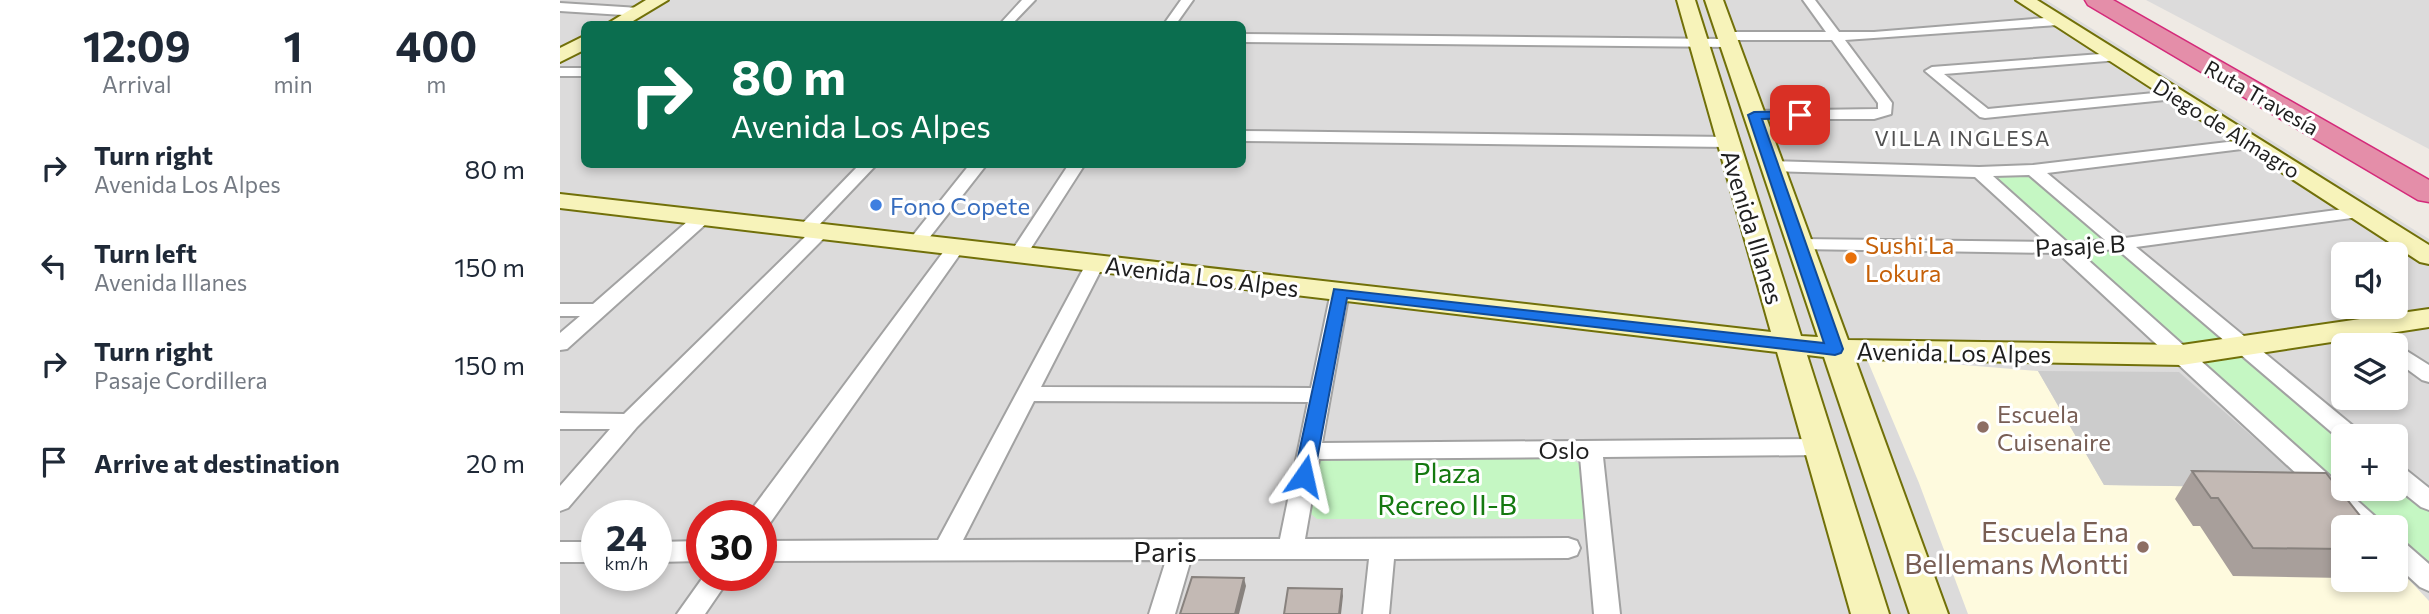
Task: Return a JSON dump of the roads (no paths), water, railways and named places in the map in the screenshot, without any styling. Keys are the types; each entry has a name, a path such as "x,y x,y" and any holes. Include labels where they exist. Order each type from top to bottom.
{"highway":[{"name":"Ruta Travesía","path":"2096,0 2429,193"},
{"name":"Ruta Travesía","path":"2115,0 2429,178"},
{"path":"2344,130 2429,167"}],"main road":[{"path":"622,21 659,0"},
{"name":"Avenida Illanes","path":"1686,0 1870,614"},
{"name":"Avenida Illanes","path":"1714,0 1929,614"},
{"name":"Diego de Almagro","path":"2025,0 2429,256"},
{"path":"560,56 581,45"},
{"name":"Avenida Los Alpes","path":"560,201 1835,349 2182,355 2331,340"},
{"name":"Avenida Los Alpes","path":"2385,333 2429,318"}],"street":[{"path":"1009,21 1029,0"},
{"path":"1172,21 1187,0"},
{"path":"1754,115 1874,115 1886,111 1885,103 1833,37 1809,0"},
{"path":"560,7 639,12"},
{"path":"1246,38 1698,43 1728,39 1874,36 2058,21"},
{"path":"2114,57 1936,70 1932,74 1985,114 2175,95"},
{"path":"560,72 581,72"},
{"path":"1246,136 1728,142"},
{"path":"1772,166 1979,172 2033,170 2253,144"},
{"path":"560,502 629,422 813,230 866,168"},
{"path":"916,243 976,168"},
{"path":"1017,255 1074,168"},
{"path":"2033,170 2335,424"},
{"path":"1979,172 2358,515"},
{"name":"Pasaje B","path":"1799,244 2066,248 2118,244 2359,212"},
{"path":"560,344 702,218"},
{"path":"773,500 956,247"},
{"path":"945,551 1095,264"},
{"path":"1290,550 1340,292"},
{"path":"560,310 596,310"},
{"path":"2408,360 2429,375"},
{"path":"1027,394 1320,395"},
{"path":"560,421 629,422"},
{"name":"Oslo","path":"1309,451 1819,447"},
{"path":"1591,449 1607,614"},
{"path":"2408,484 2429,501"},
{"name":"Paris","path":"777,551 1568,548"},
{"path":"1376,614 1382,550"},
{"path":"1162,614 1181,551"},
{"path":"560,552 581,552"},
{"path":"2408,561 2429,580"},
{"path":"690,614 707,591"}],"place":[{"name":"Fono Copete","path":"876,205"},
{"name":"Sushi La Lokura","path":"1851,258"},
{"name":"Escuela Cuisenaire","path":"1983,427"},
{"name":"Escuela Ena Bellemans Montti","path":"2143,547"}],"district":[{"name":"VILLA INGLESA","path":"1963,137"}],"park label":[{"name":"Plaza Recreo II-B","path":"1447,488"}]}
